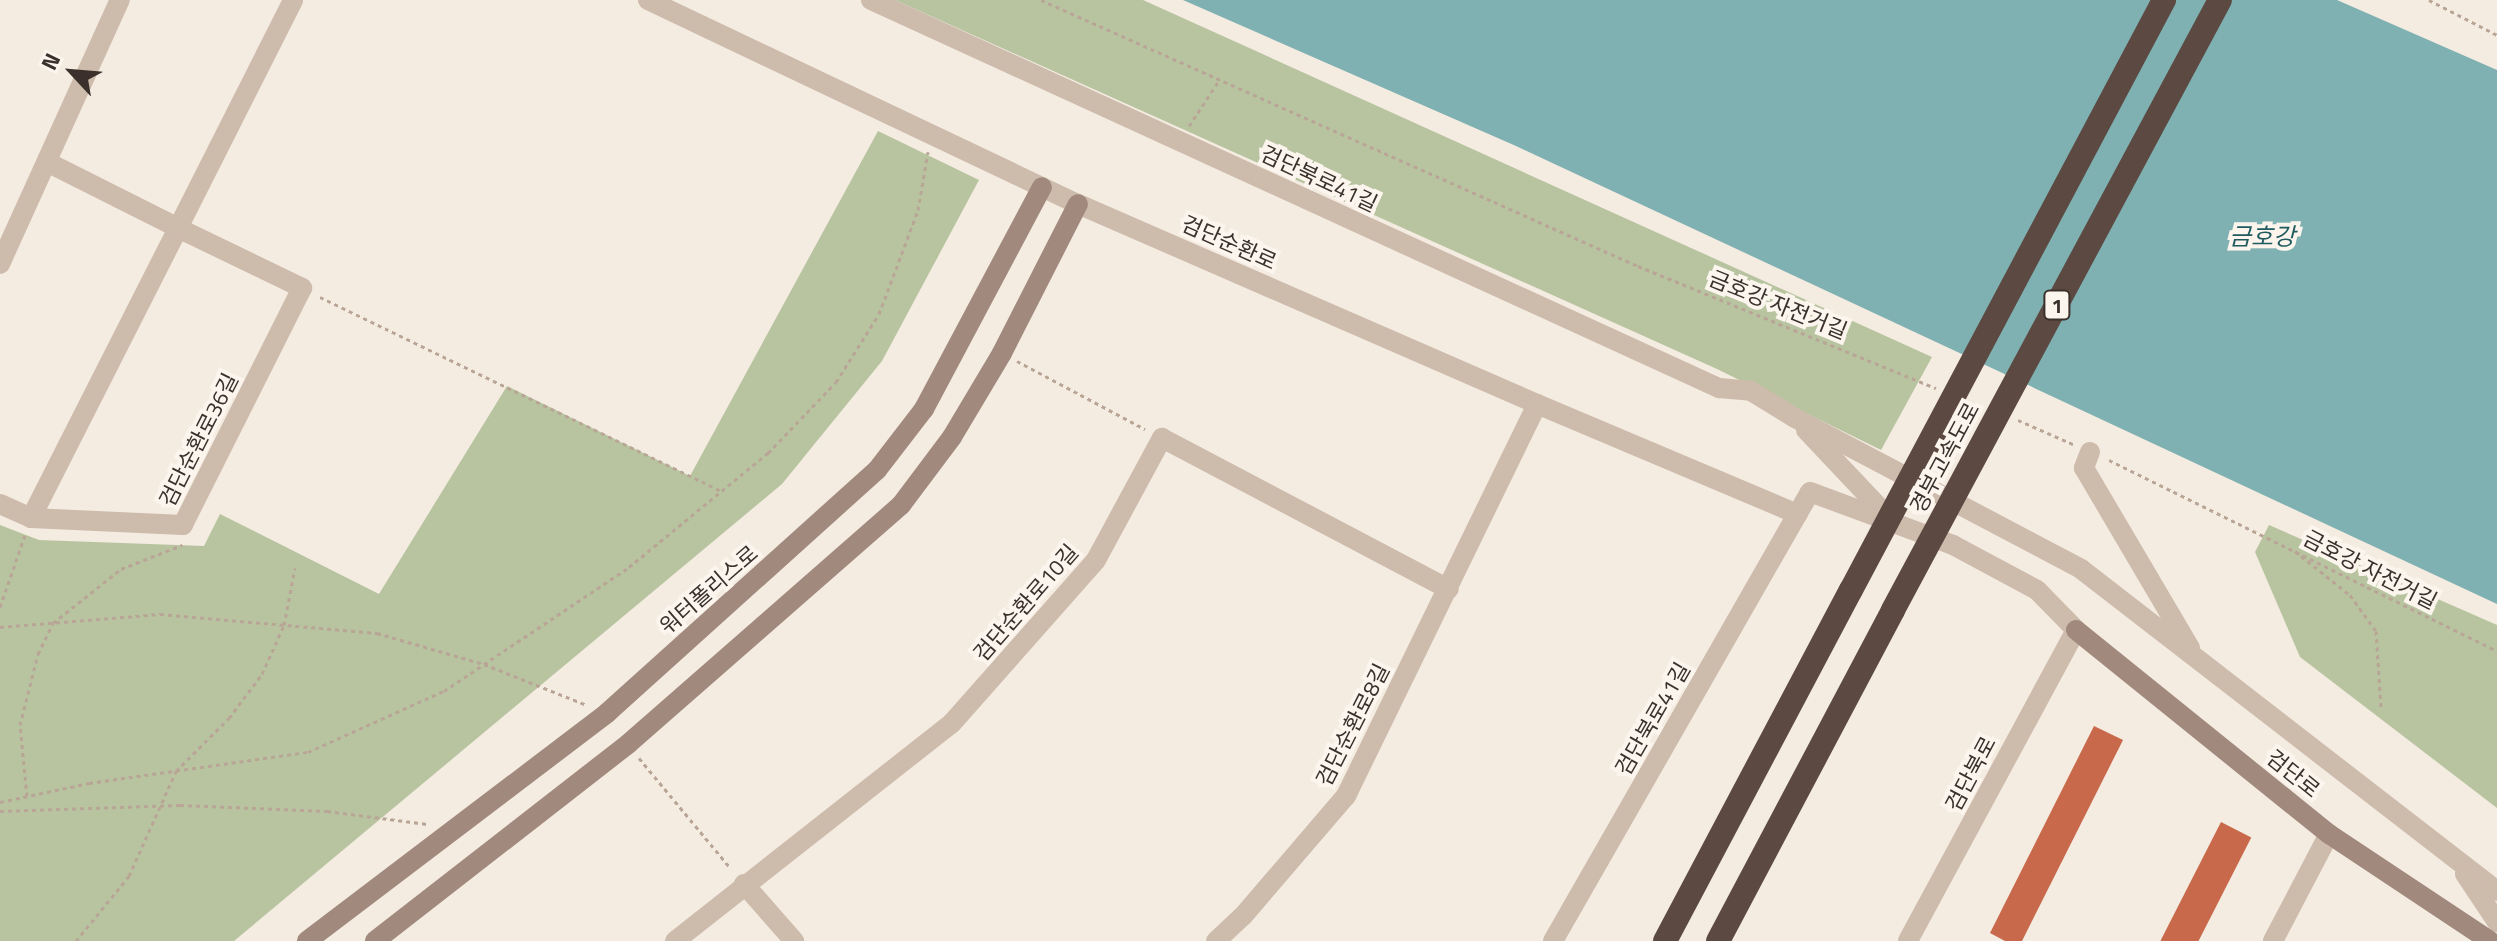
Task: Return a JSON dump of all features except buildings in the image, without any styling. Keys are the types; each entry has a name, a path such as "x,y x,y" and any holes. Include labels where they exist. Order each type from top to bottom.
{"highway":[{"name":"경부고속도로","path":"1665,941 2164,0"},
{"name":"경부고속도로","path":"1718,941 2220,0"}],"main road":[{"name":"워터폴리스로","path":"307,941 361,896 457,828 607,713 877,470 931,398 1042,187"},
{"path":"375,941 628,744 901,505 952,437 1002,353 1078,204"},
{"name":"검단로","path":"2076,630 2329,834 2490,941"}],"street":[{"path":"0,264 120,0"},
{"path":"0,504 31,518 293,0"},
{"name":"검단순환로","path":"648,0 1078,204 1798,514"},
{"name":"검단북로41길","path":"871,0 1719,388 1751,391 1795,418"},
{"path":"47,162 302,288"},
{"name":"검단순환로36길","path":"31,518 183,525 302,288"},
{"name":"검단순환로8길","path":"1216,941 1243,916 1346,796 1537,404"},
{"path":"1795,418 1894,523"},
{"path":"1795,418 2081,569 2497,891"},
{"path":"1162,438 1449,589"},
{"name":"검단순환로10길","path":"675,941 952,723 1096,560 1162,438"},
{"path":"2090,452 2084,468 2196,658"},
{"name":"검단북로41길","path":"1553,941 1810,492 1953,545 2037,590 2076,630"},
{"name":"검단북로","path":"1908,941 2076,630"},
{"path":"2273,941 2329,834"},
{"path":"2454,857 2497,922"},
{"path":"744,884 794,941"}],"path":[{"name":"금호강 자전거길","path":"1041,0 1638,266 1943,390"},
{"path":"2429,0 2497,35"},
{"path":"1180,141 1220,79"},
{"path":"0,802 308,752 444,691 629,567 768,453 836,382 879,314 918,210 931,132"},
{"path":"302,288 722,491"},
{"path":"1002,353 1162,438"},
{"name":"금호강 자전거길","path":"2015,419 2290,547 2497,651"},
{"path":"0,607 31,518"},
{"path":"27,796 20,725 38,654 53,623 121,569 183,545 183,525"},
{"path":"2290,547 2350,595 2376,631 2381,708"},
{"path":"76,941 129,876 163,806 176,771 229,718 262,674 284,625 295,568"},
{"path":"0,627 160,614 377,633 484,664 607,713"},
{"path":"628,744 744,884"},
{"path":"0,811 163,806 327,811 457,828"}],"green space":[{"path":"895,0 1143,0 1932,357 1881,450 1717,369"},
{"path":"878,131 979,180 882,361 782,484 234,941 0,941 0,525 39,540 204,546 220,514 379,594 507,386 690,476"},
{"path":"2269,525 2497,625 2497,808 2300,657 2255,552"}],"water":[{"name":"금호강","path":"1183,0 2337,0 2497,70 2497,604 1516,146"}]}
